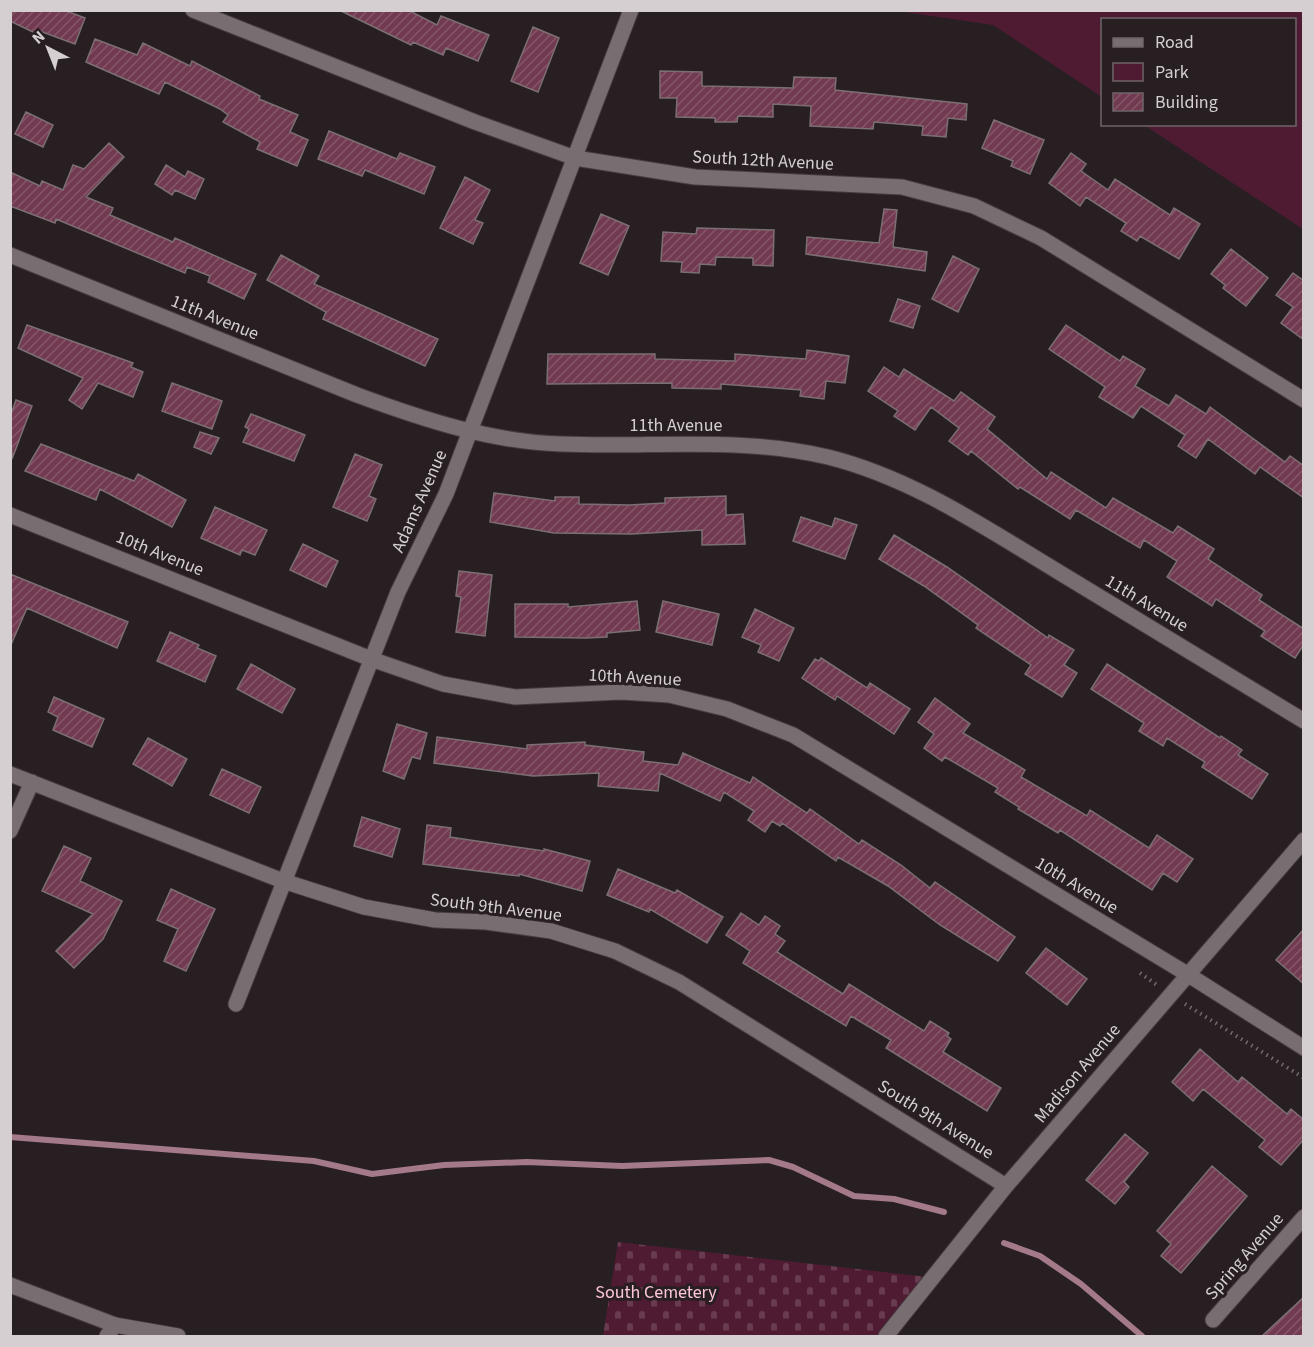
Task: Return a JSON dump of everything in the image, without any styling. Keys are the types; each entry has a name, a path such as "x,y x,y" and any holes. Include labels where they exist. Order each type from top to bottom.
{"street":[{"name":"South 12th Avenue","path":"193,10 475,123 575,158 695,177 902,187 974,206 1041,238 1304,400"},
{"name":"Adams Avenue","path":"236,1004 398,592 446,494 632,10"},
{"name":"11th Avenue","path":"10,255 357,395 413,415 470,431 558,444 760,445 828,457 892,478 958,511 1304,721"},
{"name":"10th Avenue","path":"10,515 371,659 443,684 515,697 621,692 669,695 727,708 793,735 1187,974 1304,1048"},
{"name":"South 9th Avenue","path":"10,774 283,881 364,908 435,920 486,922 551,932 615,951 679,982 1006,1186"},
{"path":"10,831 32,782"},
{"name":"Madison Avenue","path":"886,1336 1006,1186 1304,840"},
{"name":"Spring Avenue","path":"1214,1320 1304,1217"},
{"path":"10,1285 111,1331 178,1336"}],"path":[{"path":"1140,973 1304,1078"}],"green space":[{"path":"897,11 1303,11 1303,229 1146,126 1296,126 1296,18 1101,18 1101,96 993,25"},
{"name":"South Cemetery","path":"618,1242 928,1277 879,1336 603,1336"}],"building":[{"path":"10,10 64,10 85,18 75,44 37,30 35,33 10,21"},
{"path":"339,10 408,10 437,25 441,16 489,35 478,61 446,48 443,55 413,42 411,45"},
{"path":"533,27 559,38 538,92 511,81"},
{"path":"95,39 137,55 143,43 190,66 192,61 260,96 259,99 298,115 290,132 308,140 297,166 257,149 260,142 223,122 228,115 220,109 165,82 159,94 86,62"},
{"path":"660,71 702,72 702,86 793,88 794,77 836,78 835,90 967,104 966,120 948,118 946,137 922,135 923,126 874,122 873,129 810,126 811,106 773,104 773,117 738,116 737,122 715,122 715,118 676,117 677,98 660,98"},
{"path":"26,112 53,125 43,147 15,134"},
{"path":"994,120 1044,140 1030,174 1011,166 1013,161 982,148"},
{"path":"329,131 397,159 400,153 435,167 424,194 365,170 362,176 318,159"},
{"path":"109,143 124,157 86,197 113,208 110,215 173,242 175,238 256,274 244,299 208,282 210,276 187,267 185,273 56,219 55,223 10,206 10,172 40,186 42,181 63,190 73,165 84,169"},
{"path":"1071,153 1086,164 1081,171 1108,190 1115,179 1170,215 1174,208 1200,224 1179,259 1140,236 1137,241 1121,231 1126,223 1086,197 1080,206 1049,183"},
{"path":"166,165 185,177 188,171 204,179 195,199 175,190 172,195 155,184"},
{"path":"465,177 490,190 475,220 483,223 473,244 440,228"},
{"path":"884,209 897,210 893,247 927,252 925,271 806,254 807,237 879,243"},
{"path":"601,214 629,226 608,275 580,263"},
{"path":"697,228 774,230 773,266 753,265 753,258 716,257 715,265 700,264 699,273 681,272 682,262 661,261 663,232 696,234"},
{"path":"1231,249 1268,278 1246,306 1223,288 1225,285 1211,274"},
{"path":"281,255 319,276 314,284 438,339 425,366 323,319 326,312 267,280"},
{"path":"953,256 979,269 958,312 932,299"},
{"path":"1293,273 1304,281 1304,340 1281,323 1293,307 1276,295"},
{"path":"898,299 920,306 913,328 890,321"},
{"path":"27,325 133,363 131,367 143,372 133,397 98,383 82,409 69,400 83,378 18,348"},
{"path":"1066,325 1120,361 1123,356 1145,369 1135,386 1169,406 1176,395 1206,414 1210,407 1285,462 1290,456 1304,466 1304,498 1260,467 1255,474 1208,439 1196,458 1178,446 1185,435 1141,406 1133,418 1099,397 1105,387 1049,349"},
{"path":"807,350 849,356 845,383 826,381 824,399 800,396 801,390 721,384 721,389 672,388 672,383 547,384 548,354 655,354 655,359 735,361 735,354 806,359"},
{"path":"884,367 899,377 904,369 954,401 961,392 995,417 987,429 1047,479 1051,472 1106,508 1113,498 1173,533 1178,526 1214,549 1208,559 1262,595 1259,600 1304,629 1304,644 1295,658 1261,636 1265,631 1216,599 1212,606 1167,577 1177,561 1144,540 1140,548 1076,510 1070,519 1020,487 1018,489 971,451 968,455 949,441 959,428 931,407 915,430 894,416 898,411 868,391"},
{"path":"172,383 222,401 212,429 162,411"},
{"path":"16,400 32,406 12,459 10,417"},
{"path":"251,414 305,435 294,461 243,442 249,429 245,427"},
{"path":"200,432 219,438 211,454 194,447"},
{"path":"41,444 134,481 138,474 186,500 172,527 100,489 96,500 25,471"},
{"path":"355,454 382,465 369,496 376,499 367,521 333,507"},
{"path":"494,493 555,501 555,497 579,497 579,504 629,505 665,503 665,498 726,496 726,515 743,514 745,544 702,545 702,530 632,534 554,533 490,522"},
{"path":"215,507 267,530 255,555 242,550 240,555 201,538"},
{"path":"801,517 832,527 835,518 857,525 845,559 793,541"},
{"path":"894,535 947,567 1048,638 1049,635 1074,650 1064,665 1077,673 1062,697 1025,674 1031,665 976,628 978,625 924,586 879,559"},
{"path":"303,544 338,561 326,587 290,570"},
{"path":"459,571 492,575 485,636 456,632 461,597 456,596"},
{"path":"10,574 128,622 117,648 27,608 10,647"},
{"path":"637,601 640,630 607,633 607,637 515,637 515,604 568,604 568,607"},
{"path":"663,601 719,614 712,645 656,632"},
{"path":"755,609 794,628 779,661 758,652 761,645 742,637"},
{"path":"170,632 199,645 197,648 216,656 205,682 157,661"},
{"path":"821,658 867,688 870,683 910,709 894,734 837,696 835,700 802,678 815,659 819,661"},
{"path":"251,664 295,689 282,713 237,689"},
{"path":"1107,664 1242,750 1238,755 1268,774 1252,799 1202,767 1205,762 1167,738 1163,746 1139,731 1144,723 1091,689"},
{"path":"54,697 104,719 92,747 53,730 58,717 48,712"},
{"path":"935,698 970,724 963,733 1025,770 1021,777 1087,816 1090,810 1149,848 1157,835 1193,859 1177,882 1163,873 1152,890 1060,830 1058,833 1018,809 1019,807 995,792 998,788 945,757 942,761 924,748 934,734 918,722"},
{"path":"397,724 427,733 420,759 412,757 404,779 383,771"},
{"path":"437,737 527,749 527,745 585,742 585,745 644,752 643,761 678,765 683,753 750,783 753,777 807,813 810,809 859,844 862,840 901,865 930,888 935,882 1015,937 998,961 940,925 888,886 838,857 836,861 782,823 780,826 772,821 765,832 748,820 754,811 724,792 720,801 660,773 658,791 598,786 599,773 533,776 434,763"},
{"path":"148,738 187,759 172,786 133,764"},
{"path":"222,769 261,787 249,813 210,795"},
{"path":"362,817 400,829 392,857 354,846"},
{"path":"427,825 451,828 450,837 544,851 544,849 590,861 582,891 519,874 519,876 423,864"},
{"path":"64,846 91,858 80,881 122,901 103,939 74,968 56,951 93,914 42,891"},
{"path":"618,869 675,893 677,890 723,917 707,943 650,909 649,912 607,895"},
{"path":"171,889 215,909 186,971 164,961 178,929 157,920"},
{"path":"741,913 759,925 765,916 780,926 775,934 785,941 777,952 843,994 849,984 924,1031 930,1021 949,1033 947,1036 951,1039 943,1052 1001,1088 987,1111 886,1048 891,1040 851,1016 846,1026 743,963 750,951 726,935"},
{"path":"1304,929 1304,984 1276,960"},
{"path":"1046,948 1087,979 1067,1005 1026,973"},
{"path":"1200,1049 1238,1082 1242,1077 1287,1114 1291,1109 1304,1120 1304,1139 1281,1165 1259,1147 1265,1140 1203,1089 1193,1101 1172,1082"},
{"path":"1125,1134 1148,1153 1124,1182 1129,1187 1115,1204 1086,1180"},
{"path":"1212,1166 1247,1196 1181,1273 1161,1256 1171,1244 1157,1231"},
{"path":"1304,1297 1304,1336 1262,1336"}],"waterway":[{"path":"10,1137 314,1161 372,1174 444,1165 527,1162 622,1166 769,1160 793,1167 854,1196 894,1199 944,1212"},
{"path":"1004,1243 1040,1256 1081,1284 1142,1336"}]}
